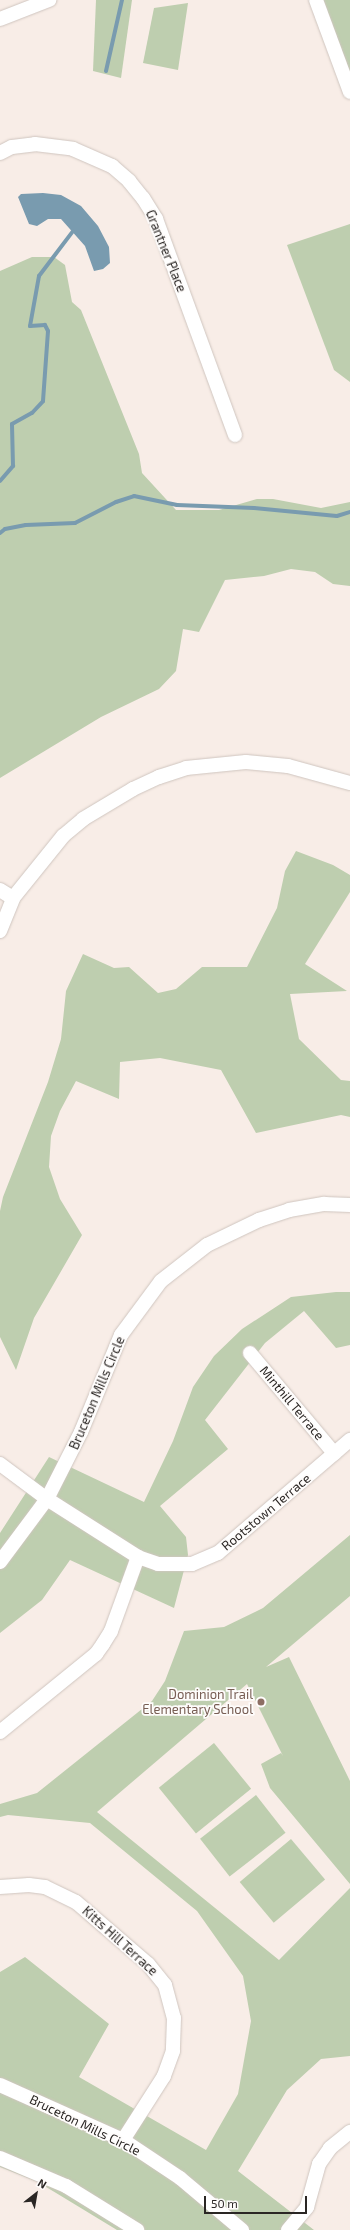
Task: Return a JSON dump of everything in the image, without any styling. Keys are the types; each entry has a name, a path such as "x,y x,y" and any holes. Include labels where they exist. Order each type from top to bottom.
{"street":[{"path":"0,19 49,0"},
{"path":"316,0 350,92"},
{"name":"Grantner Place","path":"0,153 12,147 31,145 73,149 112,166 129,181 143,198 156,219 235,434"},
{"path":"0,931 13,898 63,836 83,819 133,788 186,768 246,762 288,766 350,783"},
{"path":"0,890 13,898"},
{"name":"Bruceton Mills Circle","path":"0,1562 47,1499 81,1432 121,1335 161,1281 207,1245 259,1220 289,1210 324,1204 350,1205"},
{"name":"Minthill Terrace","path":"250,1353 334,1453"},
{"name":"Rootstown Terrace","path":"0,1464 47,1499 138,1557 158,1564 192,1564 218,1553 350,1440"},
{"path":"0,1732 96,1654 111,1631 138,1557"},
{"name":"Kitts Hill Terrace","path":"0,1887 29,1885 45,1887 76,1902 148,1964 165,1985 174,2018 173,2051 164,2076 123,2140"},
{"name":"Bruceton Mills Circle","path":"0,2085 123,2140 180,2178 242,2230"},
{"path":"288,2230 307,2206 319,2164 330,2148 350,2132"},
{"path":"0,2158 66,2186 136,2230"}],"green space":[{"path":"96,0 132,0 121,78 93,71"},
{"path":"321,0 350,0 350,72"},
{"path":"188,3 178,70 143,63 154,8"},
{"path":"350,224 350,382 334,370 287,245"},
{"path":"32,257 54,257 65,265 72,302 81,310 139,454 142,473 176,510 219,510 257,499 273,499 321,508 350,502 350,586 333,584 315,572 291,569 264,576 225,580 199,632 183,629 176,671 159,689 101,717 0,778 0,271"},
{"path":"296,851 333,865 350,875 350,892 305,964 347,991 290,994 299,1039 341,1080 350,1081 350,1117 341,1115 256,1133 221,1070 160,1058 120,1062 119,1099 76,1081 60,1111 51,1136 49,1167 60,1199 82,1235 34,1318 16,1370 0,1337 0,1211 3,1197 48,1082 61,1039 66,991 83,954 114,968 129,967 158,993 176,989 202,967 247,967 277,908 285,871"},
{"path":"350,1292 350,1345 336,1348 304,1311 265,1343 205,1420 228,1449 160,1506 186,1537 188,1555 174,1608 70,1560 42,1600 0,1633 0,1533 49,1457 144,1502 173,1441 193,1387 214,1356 242,1329 291,1297"},
{"path":"350,1535 350,1596 266,1667 289,1657 350,1781 350,1884 270,1788 261,1764 281,1753 283,1756 247,1684 97,1812 279,1960 350,1888 350,2056 321,2059 287,2090 238,2171 314,2230 117,2230 38,2182 0,2167 0,1972 25,1957 109,2024 79,2077 206,2150 238,2094 251,2021 243,1976 197,1911 90,1823 8,1815 0,1817 0,1804 37,1793 152,1701 165,1681 184,1631 224,1627 263,1608"},
{"path":"214,1743 251,1789 196,1834 159,1788"},
{"path":"256,1795 286,1833 230,1877 200,1839"},
{"path":"291,1839 325,1880 274,1923 240,1882"}],"water":[{"path":"43,193 61,195 81,206 98,226 109,247 110,263 103,269 94,271 85,246 61,219 48,219 37,226 29,224 18,197 21,194"}],"waterway":[{"path":"106,71 122,0"},
{"path":"0,481 13,466 12,424 32,413 43,401 48,331 45,325 30,326 39,276 73,231"},
{"path":"0,533 5,529 26,525 75,523 116,502 134,496 177,505 254,508 337,516 350,512"}],"place":[{"name":"Dominion Trail Elementary School","path":"261,1702"}]}
